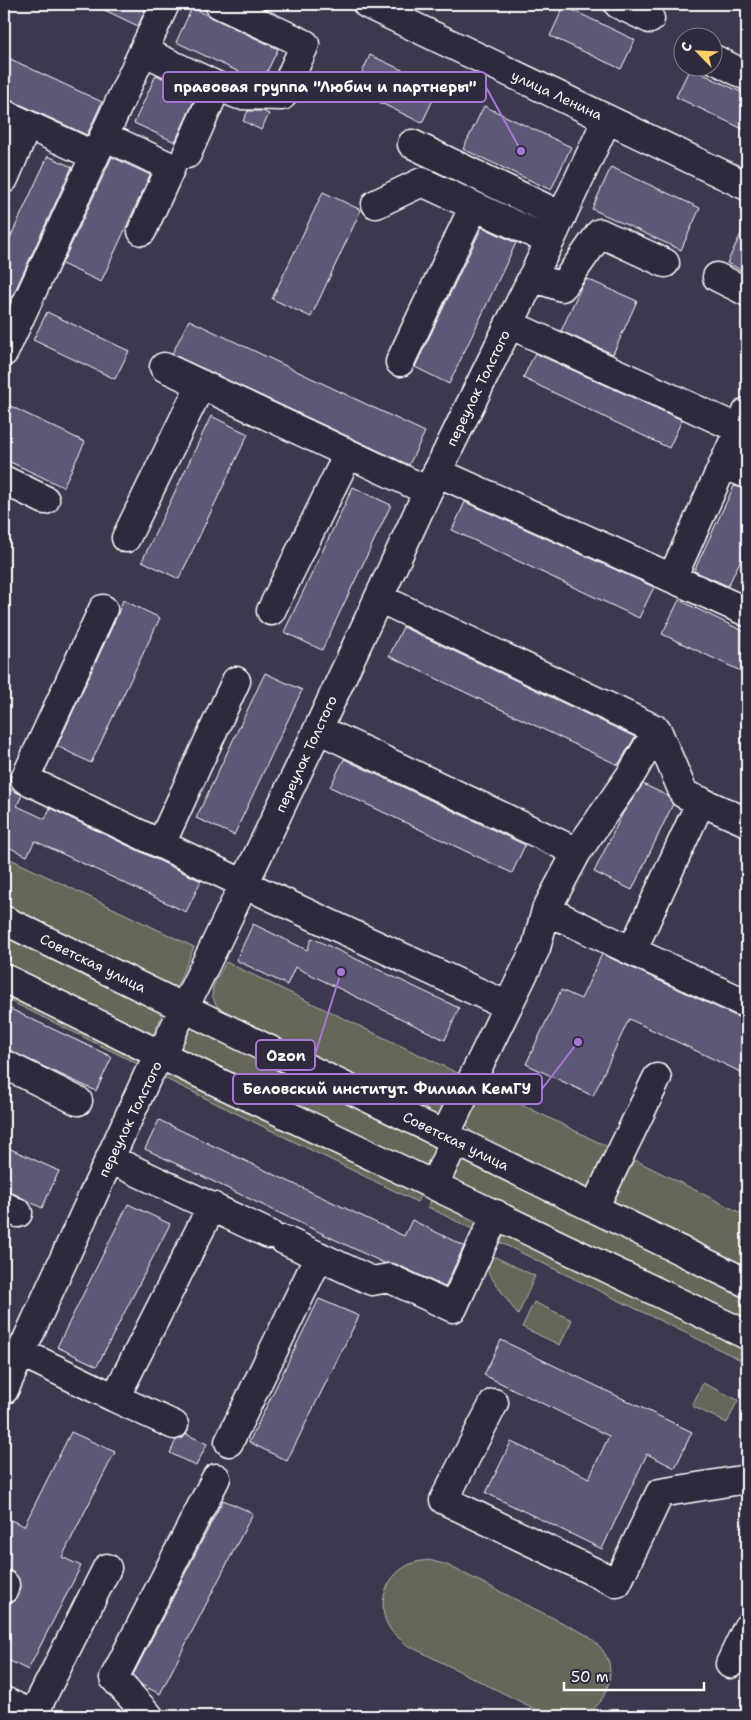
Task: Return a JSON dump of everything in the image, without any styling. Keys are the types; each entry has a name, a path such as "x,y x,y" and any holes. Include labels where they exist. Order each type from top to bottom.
{"street":[{"path":"6,342 165,4"},
{"path":"143,51 239,95 282,96 306,44 219,4"},
{"name":"улица Ленина","path":"367,4 746,183"},
{"path":"618,4 650,19"},
{"path":"724,64 747,76"},
{"path":"187,154 218,86"},
{"name":"переулок Толстого","path":"4,1390 148,1075 161,1055 244,884 432,482 550,242 607,119"},
{"path":"4,179 16,120 171,167 142,231"},
{"path":"412,144 562,216"},
{"path":"376,204 422,182 550,242"},
{"path":"400,362 474,206"},
{"path":"532,277 562,287 600,233 665,263"},
{"path":"717,278 747,292"},
{"path":"509,324 743,420 735,469 672,578"},
{"path":"164,367 348,454 432,482 672,578 747,612"},
{"path":"126,538 201,384"},
{"path":"271,611 348,454"},
{"path":"4,480 45,500"},
{"path":"379,598 657,730 684,794 747,822"},
{"path":"103,608 25,779 244,884 508,1006"},
{"path":"161,844 236,681"},
{"path":"318,729 577,852"},
{"path":"434,1185 450,1138 508,1006 536,948 546,910 577,852 632,772 657,730"},
{"path":"632,951 702,801"},
{"path":"546,910 747,1004"},
{"name":"Советская улица","path":"4,920 747,1283"},
{"path":"4,978 161,1055 747,1334"},
{"path":"4,1064 78,1101"},
{"path":"594,1208 657,1078"},
{"path":"110,1159 372,1281 389,1278 453,1308 496,1214"},
{"path":"115,1398 212,1206"},
{"path":"229,1442 319,1256"},
{"path":"22,1353 174,1425"},
{"path":"494,1403 444,1500 616,1582 660,1493 747,1479"},
{"path":"149,1716 114,1678 216,1478"},
{"path":"4,1701 34,1716 108,1568"},
{"path":"4,1585 4,1589"},
{"path":"730,1664 747,1628"}],"green space":[{"path":"4,856 194,947 176,988 169,993 4,914"},
{"path":"4,931 159,1006 162,1015 152,1037 4,971"},
{"path":"226,962 470,1079 449,1113 435,1117 223,1013 213,999 212,993 215,982"},
{"path":"4,984 146,1053 140,1065 4,998"},
{"path":"192,1028 203,1029 747,1293 747,1326 175,1051 184,1032"},
{"path":"165,1071 425,1187 417,1202 162,1077"},
{"path":"480,1084 608,1147 591,1192 473,1135 466,1123"},
{"path":"627,1156 747,1216 747,1268 607,1200"},
{"path":"435,1192 477,1212 482,1234 428,1207"},
{"path":"500,1223 747,1341 747,1363 493,1239"},
{"path":"489,1254 535,1276 518,1315 489,1274 486,1263"},
{"path":"534,1302 572,1320 560,1345 522,1327"},
{"path":"703,1383 738,1400 727,1423 692,1406"},
{"path":"429,1560 447,1565 592,1639 604,1652 610,1668 610,1676 605,1694 595,1708 588,1713 572,1717 545,1714 407,1645 400,1639 390,1629 385,1620 383,1600 386,1590 396,1574 404,1567 415,1562"}],"building":[{"path":"92,4 148,4 138,26"},
{"path":"564,6 635,40 621,69 550,36"},
{"path":"192,8 278,49 263,80 256,80 176,42"},
{"path":"370,55 439,87 422,123 354,90"},
{"path":"4,56 102,102 87,135 11,100 4,99"},
{"path":"156,75 197,94 175,142 134,123"},
{"path":"685,78 711,78 747,95 747,131 676,97"},
{"path":"484,106 571,147 551,190 463,149"},
{"path":"248,111 263,111 269,114 261,130 243,121"},
{"path":"48,156 72,167 4,315 4,251"},
{"path":"112,157 150,175 101,282 62,264"},
{"path":"611,167 700,208 681,250 592,209"},
{"path":"323,192 361,210 311,317 272,299"},
{"path":"747,221 747,273 727,263"},
{"path":"482,227 516,243 449,384 415,367"},
{"path":"587,279 637,301 613,354 561,331 581,287"},
{"path":"47,312 129,351 115,379 33,340"},
{"path":"189,320 425,432 409,465 172,354"},
{"path":"535,353 682,420 669,448 523,378"},
{"path":"4,403 85,442 63,487 4,459"},
{"path":"211,416 248,434 179,579 142,561"},
{"path":"734,486 747,489 747,547 728,586 694,571"},
{"path":"353,487 391,505 322,650 284,632"},
{"path":"465,502 654,587 639,618 452,530"},
{"path":"123,600 160,618 91,763 57,746"},
{"path":"679,600 747,633 747,674 662,634"},
{"path":"403,627 635,737 618,765 389,656"},
{"path":"265,673 302,690 234,835 196,818"},
{"path":"344,759 525,845 512,873 330,787"},
{"path":"643,784 668,796 673,804 632,890 594,872 623,813"},
{"path":"4,786 22,795 17,806 45,819 50,808 201,881 186,912 35,841 27,856 4,845"},
{"path":"253,924 307,950 312,938 459,1008 445,1040 295,967 287,985 236,960"},
{"path":"602,954 740,1018 747,1019 747,1075 629,1019 593,1096 526,1064 561,990 581,999"},
{"path":"4,1006 112,1057 96,1091 4,1048"},
{"path":"159,1120 404,1236 412,1220 464,1246 445,1287 396,1264 384,1263 145,1149"},
{"path":"4,1146 59,1171 42,1208 4,1190"},
{"path":"128,1204 170,1224 97,1366 57,1347"},
{"path":"319,1299 359,1316 287,1461 249,1442"},
{"path":"501,1340 692,1432 675,1468 647,1454 602,1549 486,1493 511,1442 589,1478 609,1436 484,1375"},
{"path":"71,1432 115,1452 62,1557 81,1566 28,1670 4,1658 4,1604 9,1604 15,1600 20,1588 19,1579 14,1573 4,1569 4,1517 24,1526"},
{"path":"186,1434 207,1444 196,1466 170,1453 176,1440 183,1438"},
{"path":"223,1500 253,1513 160,1694 142,1685 133,1675"}],"place":[{"name":"правовая группа \"Любич и партнеры\"","path":"521,151"},
{"name":"Ozon","path":"341,972"},
{"name":"Беловский институт. Филиал КемГУ","path":"578,1042"}]}
